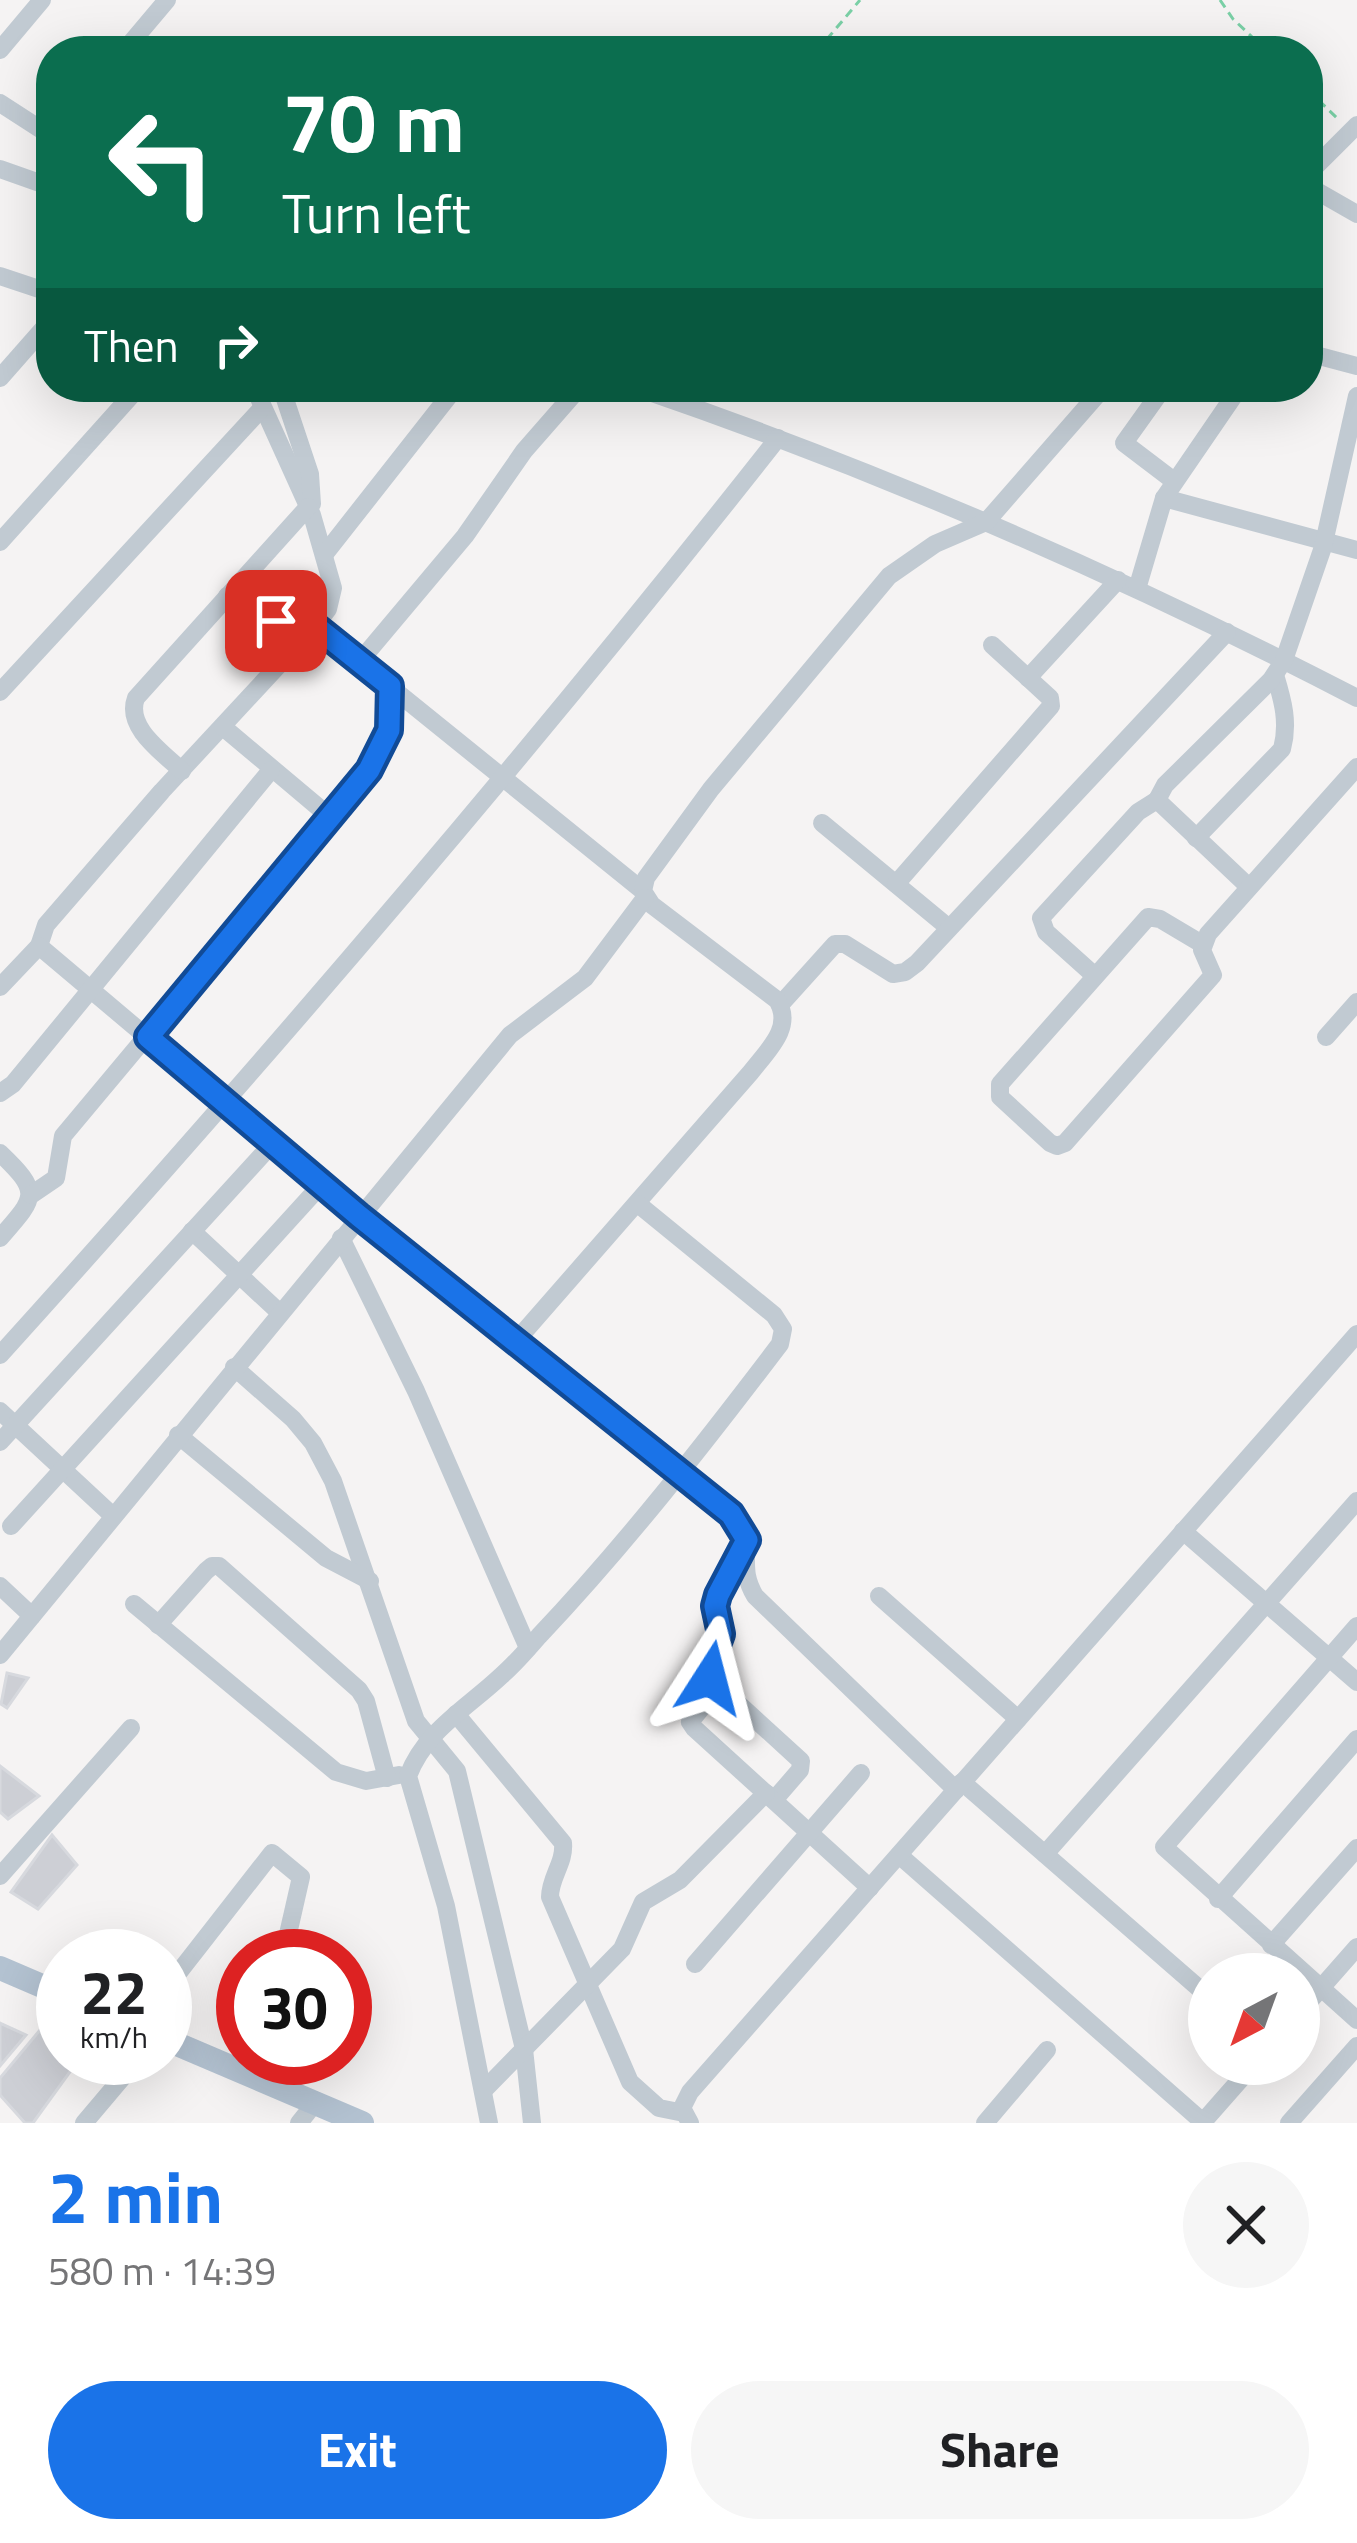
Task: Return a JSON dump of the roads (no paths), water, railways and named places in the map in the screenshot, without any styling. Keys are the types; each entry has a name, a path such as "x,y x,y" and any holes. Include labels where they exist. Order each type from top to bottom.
{"main road":[{"path":"0,1968 36,1983"},
{"path":"274,2085 307,2113 362,2123"}],"street":[{"path":"0,50 43,0"},
{"path":"137,36 167,0"},
{"path":"0,103 36,126"},
{"path":"1323,159 1354,128"},
{"path":"0,169 36,182"},
{"path":"1323,195 1357,214"},
{"path":"0,276 36,288"},
{"path":"0,378 36,337"},
{"path":"1323,357 1357,366"},
{"path":"1095,976 1046,932 1041,918 1280,667 1325,541 1357,396"},
{"path":"0,542 126,402"},
{"path":"0,987 39,946 46,925 328,609 333,588 310,511 260,402"},
{"path":"182,771 135,722 131,710 136,698 227,596 310,511 310,474 286,402"},
{"path":"323,555 444,402"},
{"path":"360,661 465,536 524,451 567,402"},
{"path":"676,402 986,522 1227,632 1280,667 1357,698"},
{"path":"0,1655 511,1035 598,965 644,895 646,878 711,789 880,586 911,559 986,522 1091,402"},
{"path":"1153,402 1124,443 1169,490 1357,550"},
{"path":"1028,678 1128,584 1169,490 1230,402"},
{"path":"1,688 262,408"},
{"path":"0,1355 227,1104 663,584 778,438"},
{"path":"227,596 263,618 315,626 785,1012 784,1025 773,1044 516,1341"},
{"path":"780,1005 835,944 845,944 893,974 917,963 1227,632"},
{"path":"896,884 1051,706 1050,698 992,646"},
{"path":"1196,838 1282,749 1286,734 1280,667"},
{"path":"31,1195 56,1178 63,1136 369,770 389,730 390,686"},
{"path":"223,727 330,817"},
{"path":"1202,944 1357,767"},
{"path":"0,1093 13,1084 91,992 271,770"},
{"path":"1157,800 1250,886"},
{"path":"822,823 950,928"},
{"path":"1148,917 1202,944 1214,975 1065,1143 1057,1146 998,1091 1095,976 1148,917"},
{"path":"39,946 321,1185 731,1514 747,1540 746,1580 754,1595 959,1786 1188,1979"},
{"path":"1326,1036 1357,1003"},
{"path":"0,1442 273,1143"},
{"path":"0,1153 27,1179 31,1195 0,1238"},
{"path":"11,1526 321,1185"},
{"path":"489,2123 446,1906 413,1800 410,1772 429,1738 528,1648 680,1474 780,1344 783,1329 774,1316 638,1204"},
{"path":"192,1232 279,1312"},
{"path":"341,1238 416,1391 528,1648"},
{"path":"456,1714 563,1843 564,1856 550,1883 550,1898 630,2082 659,2108 687,2118 684,2100 690,2092 1357,1334"},
{"path":"234,1366 313,1442 333,1480 416,1721 448,1755 464,1789 524,2049 532,2123"},
{"path":"0,1411 113,1516"},
{"path":"178,1435 326,1558 370,1581"},
{"path":"1045,1854 1357,1501"},
{"path":"1183,1532 1357,1682"},
{"path":"483,2091 622,1949 643,1902 680,1880 800,1770 801,1761 710,1678 709,1667 721,1634 715,1606 747,1540"},
{"path":"158,1625 206,1571 219,1566 359,1690 387,1778"},
{"path":"0,1586 32,1616"},
{"path":"879,1596 1018,1719"},
{"path":"134,1604 336,1772 366,1781 410,1772"},
{"path":"1278,1953 1167,1852 1167,1840 1357,1626"},
{"path":"718,1688 690,1722 870,1888"},
{"path":"0,1876 131,1728"},
{"path":"1218,1899 1357,1739"},
{"path":"695,1964 861,1772"},
{"path":"1270,1946 1357,1848"},
{"path":"192,1955 272,1853 302,1876 289,1929"},
{"path":"899,1855 1204,2123 1236,2085"},
{"path":"1357,1947 1320,1989 1357,2020"},
{"path":"1289,2123 1357,2046"},
{"path":"985,2123 1047,2050"},
{"path":"86,2122 117,2085"}]}
